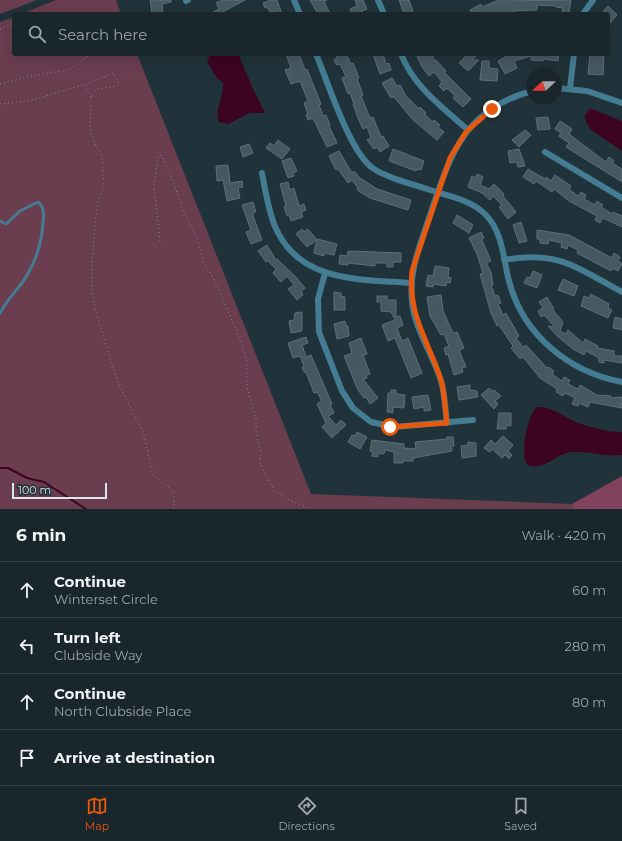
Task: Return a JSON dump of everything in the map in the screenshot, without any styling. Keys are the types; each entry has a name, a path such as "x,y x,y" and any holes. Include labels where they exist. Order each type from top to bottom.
{"street":[{"path":"294,0 299,12"},
{"path":"378,0 383,12"},
{"path":"584,12 593,0"},
{"path":"317,56 353,144 363,160 380,172 468,202 484,213 496,230 510,286 516,302 529,326 546,344 576,366 598,376 622,382"},
{"path":"401,56 407,69 418,85 468,130"},
{"path":"570,88 574,56"},
{"path":"562,88 595,93 622,103"},
{"path":"447,423 440,380 415,317 411,283 414,263 445,170 457,144 483,115 497,105 526,93"},
{"path":"545,152 622,198"},
{"path":"262,173 271,215 280,236 288,248 302,260 325,273 343,278 411,283"},
{"path":"504,260 534,256 558,260 622,292"},
{"path":"325,273 318,298 319,332 342,391 352,407 368,420 387,427 474,420"}],"lane":[{"path":"0,221 6,224 20,211 38,202 42,206 44,214 40,248 27,275 8,299 0,313"}],"path":[{"path":"0,29 12,24"},
{"path":"0,84 35,75 69,70 87,56"},
{"path":"0,104 32,100 84,85 114,72 116,76 119,84 117,86 96,89 91,96 90,128 96,146 102,156 104,181 104,187 98,202 96,214 92,262 92,290 96,312 119,385 143,432 153,475 174,492 174,509"},
{"path":"84,85 91,96"},
{"path":"160,241 154,186 158,156 161,155 172,178 182,208 196,238 203,261 217,285 247,361 247,387 256,419 256,432 261,454 260,464 274,490 289,500 311,509"},
{"path":"50,494 55,486"}],"shaded area":[{"path":"0,0 37,0 0,14"},
{"path":"56,0 116,0 120,12 26,12"},
{"path":"12,18 12,56 138,56 311,494 572,504 573,509 0,509 0,22"},
{"path":"209,56 239,56 265,113 250,113 228,124 219,122 218,108 223,83 217,78 207,62"},
{"path":"590,108 622,121 622,151 590,129 584,117"},
{"path":"537,407 551,409 574,421 591,427 622,432 622,455 573,452 561,455 540,466 527,465 525,460 524,444 530,418 533,411"},
{"path":"622,476 622,509 573,509 572,504"}],"building":[{"path":"150,0 171,0 171,2 162,4 163,12 152,12"},
{"path":"223,0 245,0 223,12 213,12 219,9 216,3"},
{"path":"271,0 277,0 281,12 270,12 267,7 265,8 263,3"},
{"path":"310,0 327,0 324,1 329,12 317,12"},
{"path":"355,0 363,0 367,9 362,12 351,12 350,9 357,6"},
{"path":"399,0 409,0 413,12 403,12"},
{"path":"499,0 571,0 569,12 562,12 563,8 556,6 537,5 537,10 514,12 471,12 470,10 481,4 482,7"},
{"path":"608,6 617,15 610,23 610,12 603,12"},
{"path":"287,56 300,56 305,70 307,69 321,104 319,105 323,116 326,115 330,125 329,126 337,143 327,147 313,118 308,120 306,115 308,114 304,103 308,101 300,81 291,84 285,70 291,68"},
{"path":"336,56 347,56 351,64 353,63 359,78 357,79 363,95 361,96 370,118 373,117 381,137 383,136 389,146 380,152 377,147 374,149 367,140 371,138 367,127 363,129 358,118 350,93 348,94 342,78 346,77 340,64 337,65 334,60 337,58"},
{"path":"374,56 384,56 386,64 389,63 391,70 380,74"},
{"path":"417,56 433,56 435,62 436,60 446,71 444,72 471,99 463,107 453,98 455,96 447,88 444,91 439,86 442,82 434,72 429,76 422,67"},
{"path":"466,56 476,56 472,60 479,60 468,71 459,63"},
{"path":"507,56 531,56 514,61 517,68 505,74 498,61"},
{"path":"531,56 559,56 558,61 543,59 543,61 531,60"},
{"path":"590,56 604,56 603,75 588,74"},
{"path":"482,61 489,61 489,68 498,69 497,81 480,80"},
{"path":"392,78 397,86 400,85 406,96 419,109 420,107 426,113 424,114 433,122 434,120 440,125 438,127 444,132 437,140 413,120 394,97 391,98 382,83"},
{"path":"548,117 550,129 538,130 536,118"},
{"path":"560,121 572,129 569,134 606,162 609,157 614,161 612,163 622,169 622,182 566,147 569,143 559,136 561,133 555,129"},
{"path":"525,130 531,135 519,147 512,140"},
{"path":"278,140 290,149 282,159 266,148 270,143 274,146"},
{"path":"249,144 253,153 243,157 240,147"},
{"path":"393,149 424,161 421,170 417,169 416,171 389,161"},
{"path":"519,149 525,166 518,167 517,162 510,163 508,151"},
{"path":"339,151 352,173 354,171 360,178 377,189 411,200 408,210 370,198 357,190 358,188 352,180 348,183 338,169 336,170 329,156"},
{"path":"291,158 297,171 293,173 294,176 288,178 282,161"},
{"path":"228,165 230,183 242,181 243,187 238,188 240,198 227,201 223,180 217,181 216,166"},
{"path":"528,169 545,179 546,177 551,181 555,175 571,186 569,189 578,196 581,192 586,195 584,199 595,205 597,201 603,205 601,207 612,214 613,212 622,216 622,227 603,218 600,223 595,220 597,216 569,201 554,189 552,192 536,181 534,184 523,177"},
{"path":"477,174 483,177 480,185 489,189 494,184 504,194 503,196 516,212 508,219 499,207 502,205 493,196 490,200 482,193 468,187 472,176 476,178"},
{"path":"288,182 290,190 294,188 299,206 304,204 306,210 301,212 303,217 291,221 289,215 287,216 284,207 286,206 280,184"},
{"path":"253,202 256,212 253,212 253,216 262,240 251,244 246,232 251,230 242,205"},
{"path":"457,215 473,225 469,233 453,223"},
{"path":"521,222 527,241 519,243 513,225"},
{"path":"302,229 304,232 308,229 317,240 307,247 296,234"},
{"path":"537,230 569,235 612,258 614,253 620,257 618,261 622,264 618,271 612,268 611,271 577,253 578,250 568,245 567,249 561,247 562,243 549,240 548,244 540,243 540,239 537,239"},
{"path":"481,232 484,238 482,240 491,261 486,263 491,272 493,285 491,285 495,296 498,295 501,303 498,304 503,315 506,313 519,336 516,338 523,347 526,345 547,368 548,367 554,371 552,374 562,381 564,377 570,380 568,384 578,389 580,385 597,395 611,396 611,398 622,397 622,408 590,402 588,407 579,403 578,406 572,404 575,398 565,393 563,396 556,392 557,389 540,378 523,357 520,359 511,348 513,346 499,325 497,326 491,313 480,274 483,273 477,254 469,238"},
{"path":"317,239 337,244 334,255 324,253 324,256 314,253"},
{"path":"267,245 276,260 277,259 296,277 305,288 301,291 303,295 297,300 288,289 294,285 287,276 281,282 273,273 276,269 268,261 266,262 258,251"},
{"path":"348,251 401,253 401,262 393,262 393,267 387,267 387,263 375,263 375,266 348,263 348,265 339,264 340,255 347,256"},
{"path":"435,266 449,268 448,277 451,278 450,283 447,282 446,286 433,284 433,287 426,286 428,275 433,276"},
{"path":"533,271 542,275 537,288 524,283 527,277 530,278"},
{"path":"563,279 578,286 574,296 558,290"},
{"path":"334,292 341,293 341,296 345,297 345,310 334,310"},
{"path":"591,294 609,304 608,308 612,310 608,318 581,306 584,296 589,298"},
{"path":"441,295 443,311 453,333 457,332 464,348 459,350 466,367 462,368 463,372 454,375 448,354 446,355 444,348 449,346 444,334 441,335 430,316 427,297"},
{"path":"377,296 387,296 387,300 396,300 396,317 400,316 403,325 397,328 402,341 408,338 422,373 411,378 395,338 388,341 382,325 395,320 391,312 381,311 381,302 377,302"},
{"path":"547,297 554,309 553,310 563,322 560,331 566,334 568,330 583,343 585,339 598,346 597,348 614,351 614,356 622,356 622,363 604,360 604,363 599,362 599,358 586,351 584,355 573,349 557,336 548,326 554,326 544,315 541,317 538,311 543,308 539,302"},
{"path":"302,312 302,331 291,333 289,321 294,320 295,313"},
{"path":"615,317 622,319 622,330 613,328"},
{"path":"345,321 346,326 348,326 349,336 337,339 334,324"},
{"path":"306,337 308,343 302,345 306,357 311,355 332,404 330,405 334,413 328,416 336,425 341,420 346,425 332,438 322,427 326,423 317,404 322,401 317,392 314,393 306,372 304,372 302,367 304,366 300,356 293,358 288,343"},
{"path":"361,338 367,354 363,355 370,374 366,375 367,378 363,379 378,398 370,404 366,397 364,398 358,390 344,356 352,353 349,343"},
{"path":"470,385 470,390 477,391 478,397 459,400 457,387"},
{"path":"489,388 501,396 495,401 498,404 494,409 481,395"},
{"path":"391,390 396,390 396,394 405,395 404,408 393,407 393,413 387,412 388,393 391,393"},
{"path":"428,395 431,410 424,411 424,407 414,409 412,397"},
{"path":"499,413 511,413 511,426 507,425 506,429 497,429"},
{"path":"357,432 367,437 360,449 348,442 352,435 355,436"},
{"path":"503,436 513,445 508,451 512,455 509,459 505,455 502,458 492,449 490,452 484,448 491,440 495,444"},
{"path":"447,437 453,437 454,446 451,446 452,451 413,458 413,461 403,461 403,463 394,463 394,452 385,450 384,454 378,453 378,457 372,456 373,452 370,451 372,440 404,444 404,448 416,449 415,442 447,439"},
{"path":"468,442 476,443 476,456 462,458 461,446 468,445"}],"waterway":[{"path":"0,468 8,468 27,478 44,482 86,509"}],"route":[{"path":"390,427 394,428 447,423 444,395 440,380 413,307 411,285 412,271 450,158 457,144 466,132 472,125 492,109"}]}
